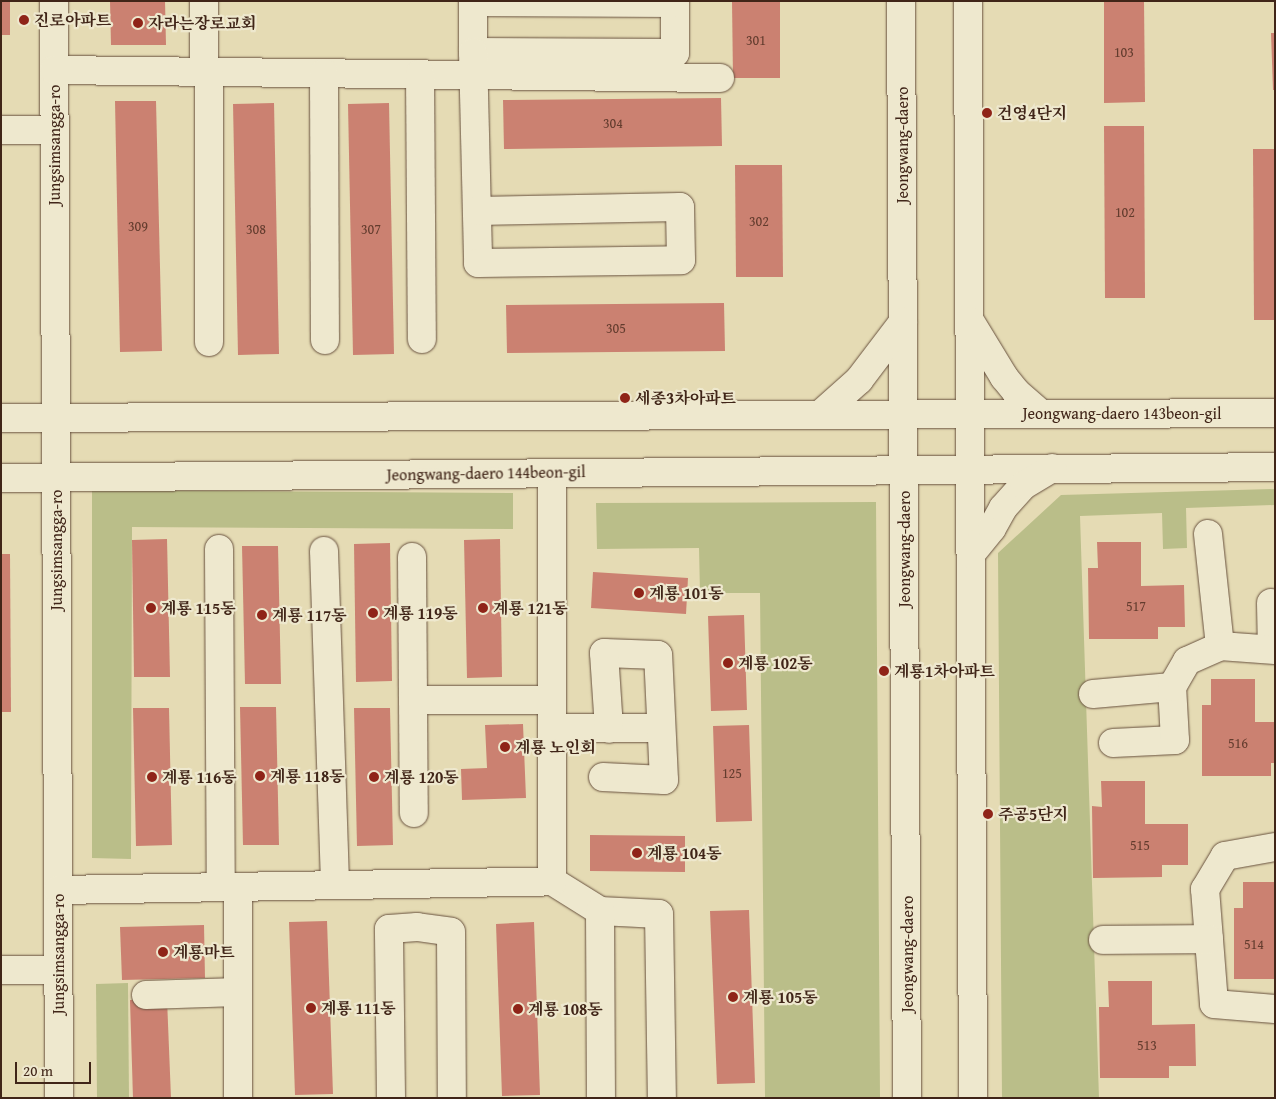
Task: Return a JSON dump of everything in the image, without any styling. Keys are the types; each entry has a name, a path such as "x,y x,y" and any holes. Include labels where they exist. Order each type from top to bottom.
{"street":[{"name":"Jungsimsangga-ro","path":"54,1 59,1098"},
{"path":"204,1 209,342"},
{"name":"Jeongwang-daero","path":"901,1 907,1098"},
{"path":"968,1 973,1098"},
{"path":"54,70 420,74 474,63 675,53 675,3 472,2 474,63 478,264 681,260 680,207 477,211"},
{"path":"474,63 720,78"},
{"path":"324,73 324,340"},
{"path":"420,74 422,339"},
{"path":"1,130 54,130"},
{"path":"970,321 1004,377 1016,392 1040,412"},
{"path":"822,413 859,380 903,322"},
{"path":"1,418 970,413"},
{"name":"Jeongwang-daero 143beon-gil","path":"970,413 1275,413"},
{"path":"970,468 1275,467"},
{"name":"Jeongwang-daero 144beon-gil","path":"1,478 970,468"},
{"path":"971,554 992,528 1003,508 1024,485 1052,468"},
{"path":"552,473 552,881"},
{"path":"1208,534 1220,646"},
{"path":"219,549 229,887 238,992 238,1098"},
{"path":"324,550 335,885"},
{"path":"412,557 414,813"},
{"path":"1114,743 1175,740 1172,687 1188,661 1220,646 1273,649 1271,603"},
{"path":"603,777 664,780 658,655 604,654 609,729"},
{"path":"1093,694 1172,687"},
{"path":"413,700 552,700"},
{"path":"552,728 661,728"},
{"path":"1275,847 1225,856 1205,889 1214,1004 1275,1009"},
{"path":"58,890 552,881 600,911 659,914 662,1098"},
{"path":"417,884 417,927"},
{"path":"600,911 602,1098"},
{"path":"391,1098 389,929 417,927 451,932 452,1098"},
{"path":"1103,940 1209,940"},
{"path":"1,970 58,970"},
{"path":"146,995 238,992"}],"green space":[{"path":"1275,489 1275,505 1186,508 1187,548 1163,549 1162,513 1080,516 1099,1098 1002,1098 998,553 1061,495"},
{"path":"92,490 513,493 513,529 132,527 131,859 92,858"},
{"path":"876,502 880,1098 765,1098 760,593 700,593 699,548 597,549 596,503"},
{"path":"128,983 129,1098 97,1098 96,984"}],"building":[{"path":"1,1 10,1 10,35 1,35"},
{"name":"자라는장로교회","path":"110,1 165,1 166,45 111,45"},
{"path":"732,1 780,1 780,78 733,78"},
{"path":"1104,1 1144,1 1145,102 1104,103"},
{"path":"1271,33 1275,33 1275,90 1273,90"},
{"path":"721,98 722,146 504,149 503,100"},
{"path":"115,101 156,101 162,351 120,352"},
{"path":"274,103 279,354 238,355 233,104"},
{"path":"389,103 394,354 353,355 348,104"},
{"path":"1104,126 1144,126 1145,298 1105,298"},
{"path":"1253,149 1275,149 1275,320 1254,320"},
{"path":"735,165 782,165 783,277 736,277"},
{"path":"724,303 725,351 507,353 506,305"},
{"name":"계룡 115동","path":"167,539 170,677 134,677 132,540"},
{"name":"계룡 121동","path":"500,539 502,677 467,678 464,540"},
{"path":"1097,542 1141,542 1141,586 1184,585 1185,627 1158,627 1158,639 1089,639 1088,568 1098,568"},
{"name":"계룡 119동","path":"390,543 392,681 356,682 354,544"},
{"name":"계룡 117동","path":"242,546 278,546 281,684 245,684"},
{"path":"1,554 10,554 11,712 1,712"},
{"name":"계룡 101동","path":"593,572 688,578 686,614 591,608"},
{"name":"계룡 102동","path":"744,615 747,710 711,711 708,616"},
{"path":"1211,679 1255,679 1255,722 1275,722 1275,763 1271,763 1271,776 1202,776 1202,705 1211,705"},
{"name":"계룡 118동","path":"240,707 276,707 279,845 243,845"},
{"name":"계룡 116동","path":"133,708 169,708 172,845 136,846"},
{"name":"계룡 120동","path":"354,708 390,708 393,845 357,846"},
{"name":"계룡 노인회","path":"523,724 526,798 462,800 461,769 487,768 485,725"},
{"path":"749,725 752,821 716,822 713,726"},
{"path":"1101,781 1145,781 1145,824 1188,824 1188,865 1162,865 1162,877 1093,878 1092,806 1102,807"},
{"name":"계룡 104동","path":"590,835 685,836 685,872 590,871"},
{"path":"1243,882 1275,882 1275,979 1234,979 1234,908 1243,908"},
{"name":"계룡 105동","path":"749,910 755,1083 717,1084 710,911"},
{"name":"계룡 111동","path":"327,921 333,1094 295,1095 289,922"},
{"name":"계룡 108동","path":"534,922 540,1095 502,1096 496,924"},
{"name":"계룡마트","path":"204,925 205,978 122,980 120,927"},
{"path":"1108,981 1152,981 1152,1025 1195,1024 1196,1066 1169,1066 1169,1078 1100,1078 1099,1007 1109,1007"},
{"path":"167,999 171,1098 133,1098 130,1000"}],"place":[{"name":"진로아파트","path":"24,20"},
{"name":"자라는장로교회","path":"138,23"},
{"name":"건영4단지","path":"987,113"},
{"name":"세종3차아파트","path":"625,398"},
{"name":"계룡 101동","path":"639,593"},
{"name":"계룡 115동","path":"151,608"},
{"name":"계룡 121동","path":"483,608"},
{"name":"계룡 119동","path":"373,613"},
{"name":"계룡 117동","path":"262,615"},
{"name":"계룡 102동","path":"728,663"},
{"name":"계룡1차아파트","path":"884,671"},
{"name":"계룡 노인회","path":"505,747"},
{"name":"계룡 118동","path":"260,776"},
{"name":"계룡 116동","path":"152,777"},
{"name":"계룡 120동","path":"374,777"},
{"name":"주공5단지","path":"988,814"},
{"name":"계룡 104동","path":"637,853"},
{"name":"계룡마트","path":"163,952"},
{"name":"계룡 105동","path":"733,997"},
{"name":"계룡 111동","path":"311,1008"},
{"name":"계룡 108동","path":"518,1009"}]}
